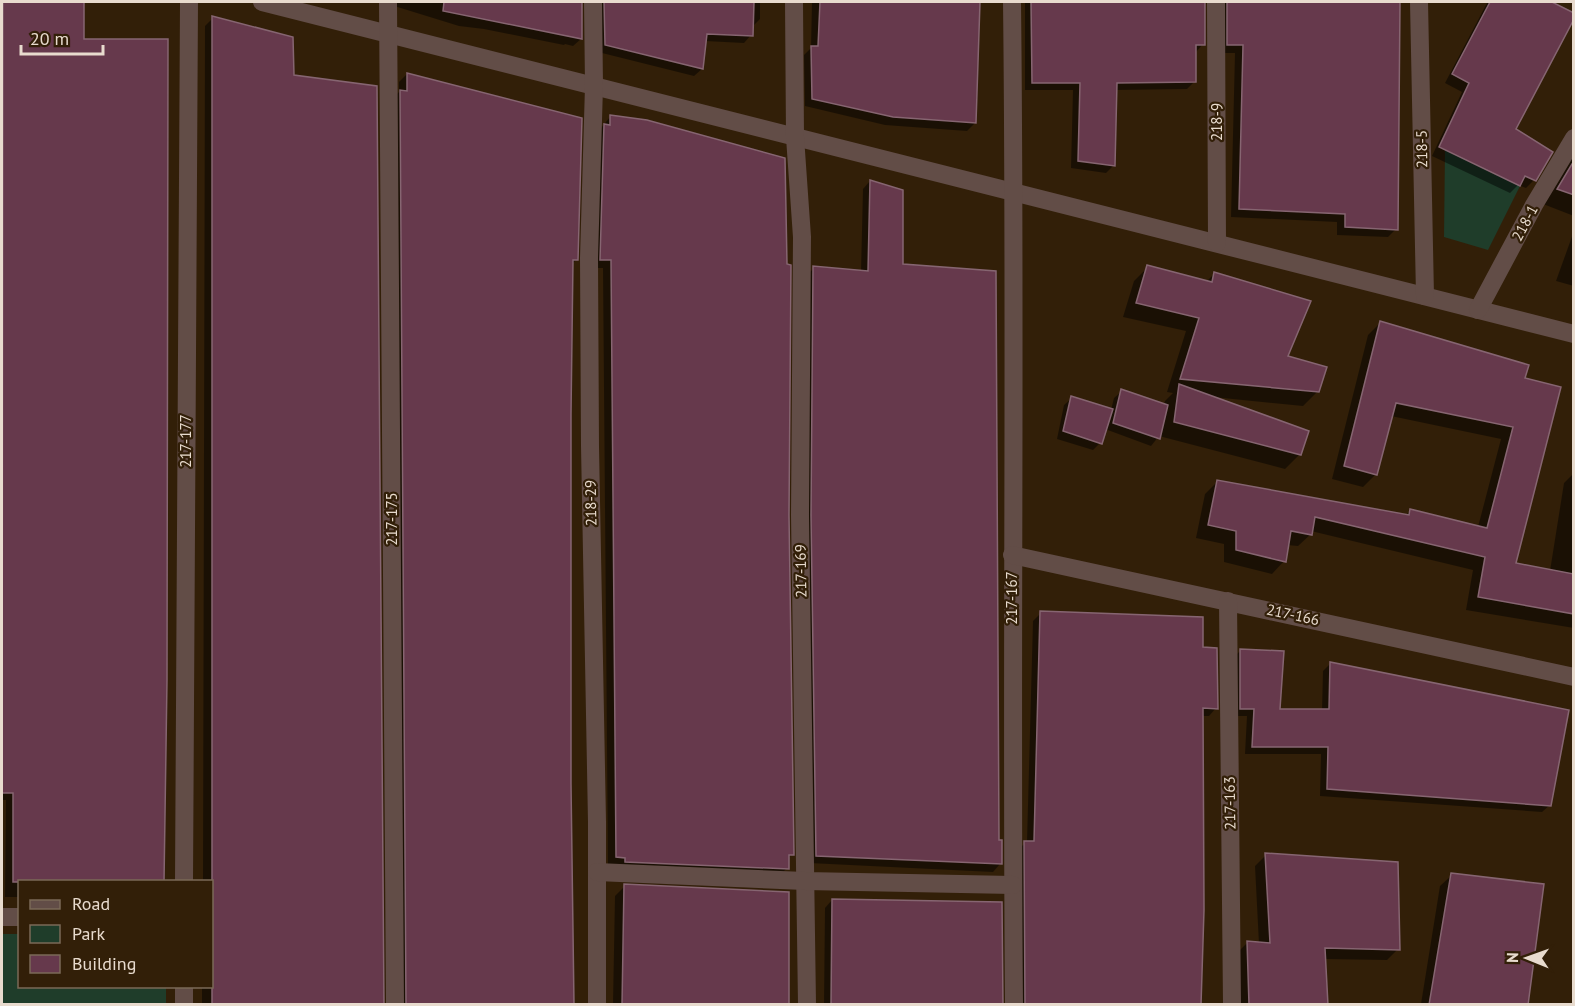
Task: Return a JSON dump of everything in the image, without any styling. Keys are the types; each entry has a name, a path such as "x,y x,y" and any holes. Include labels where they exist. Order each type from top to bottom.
{"street":[{"name":"217-177","path":"184,880 189,2"},
{"path":"262,2 1574,334"},
{"name":"217-175","path":"388,2 395,1005"},
{"name":"218-29","path":"593,2 594,86 589,258 597,1005"},
{"name":"217-169","path":"794,2 795,137 802,237 800,515 807,1005"},
{"name":"217-167","path":"1012,2 1015,192 1012,555 1014,1005"},
{"name":"218-9","path":"1216,2 1217,243"},
{"name":"218-5","path":"1419,2 1425,296"},
{"name":"218-1","path":"1478,310 1574,138"},
{"name":"217-166","path":"1012,555 1574,677"},
{"name":"217-163","path":"1228,601 1232,1005"},
{"path":"597,872 805,881 1013,885"},
{"path":"2,917 18,917"},
{"path":"184,988 184,1005"}],"green space":[{"path":"1445,150 1520,186 1488,250 1444,237"},
{"path":"2,934 18,934 18,988 166,988 166,1004 2,1004"}],"building":[{"path":"3,2 84,2 84,39 168,39 167,680 164,880 18,880 18,882 13,882 13,793 2,793"},
{"path":"444,2 582,2 582,39 443,11"},
{"path":"604,2 754,2 753,36 707,34 703,69 605,45"},
{"path":"820,2 980,2 976,123 893,117 812,99 811,46 818,46"},
{"path":"1031,2 1205,2 1205,45 1196,45 1196,82 1117,83 1115,166 1078,161 1080,83 1032,83"},
{"path":"1227,2 1400,2 1398,230 1345,227 1345,214 1239,209 1243,45 1227,45"},
{"path":"1490,2 1552,2 1574,13 1574,19 1516,129 1553,152 1536,181 1525,176 1520,186 1439,147 1469,83 1452,74"},
{"path":"212,16 293,37 294,75 377,86 384,1005 212,1005"},
{"path":"407,73 582,118 578,260 573,260 571,414 571,784 574,1005 406,1005 400,90 407,91"},
{"path":"610,115 647,120 785,158 787,264 791,265 789,515 794,855 789,855 789,869 625,862 625,858 616,857 611,260 600,260 604,124 610,125"},
{"path":"1572,164 1574,165 1574,195 1557,189"},
{"path":"870,180 903,190 903,264 996,271 999,840 1002,840 1002,864 816,856 811,515 813,266 868,271"},
{"path":"1147,265 1212,282 1214,272 1311,301 1288,356 1327,367 1319,392 1180,379 1199,318 1136,303"},
{"path":"1380,321 1529,365 1525,378 1561,387 1516,563 1574,574 1574,614 1478,597 1485,557 1315,517 1312,535 1291,531 1286,562 1236,550 1236,531 1208,525 1217,480 1409,515 1410,509 1487,528 1513,427 1396,403 1377,475 1344,466"},
{"path":"1179,384 1309,431 1301,455 1174,422"},
{"path":"1121,389 1168,405 1160,439 1113,423"},
{"path":"1071,396 1113,409 1102,444 1063,431"},
{"path":"1040,611 1203,617 1203,647 1217,648 1218,709 1203,708 1204,910 1201,1005 1025,1005 1024,841 1034,841"},
{"path":"1240,649 1284,651 1280,709 1329,709 1330,662 1569,710 1551,806 1327,789 1328,747 1252,747 1254,709 1240,709"},
{"path":"1265,853 1398,862 1400,950 1325,948 1328,1005 1249,1005 1247,941 1270,943"},
{"path":"1451,873 1544,884 1528,1005 1429,1005"},
{"path":"624,884 789,892 789,1005 622,1005"},
{"path":"832,899 1002,902 1003,1005 831,1005"}]}
